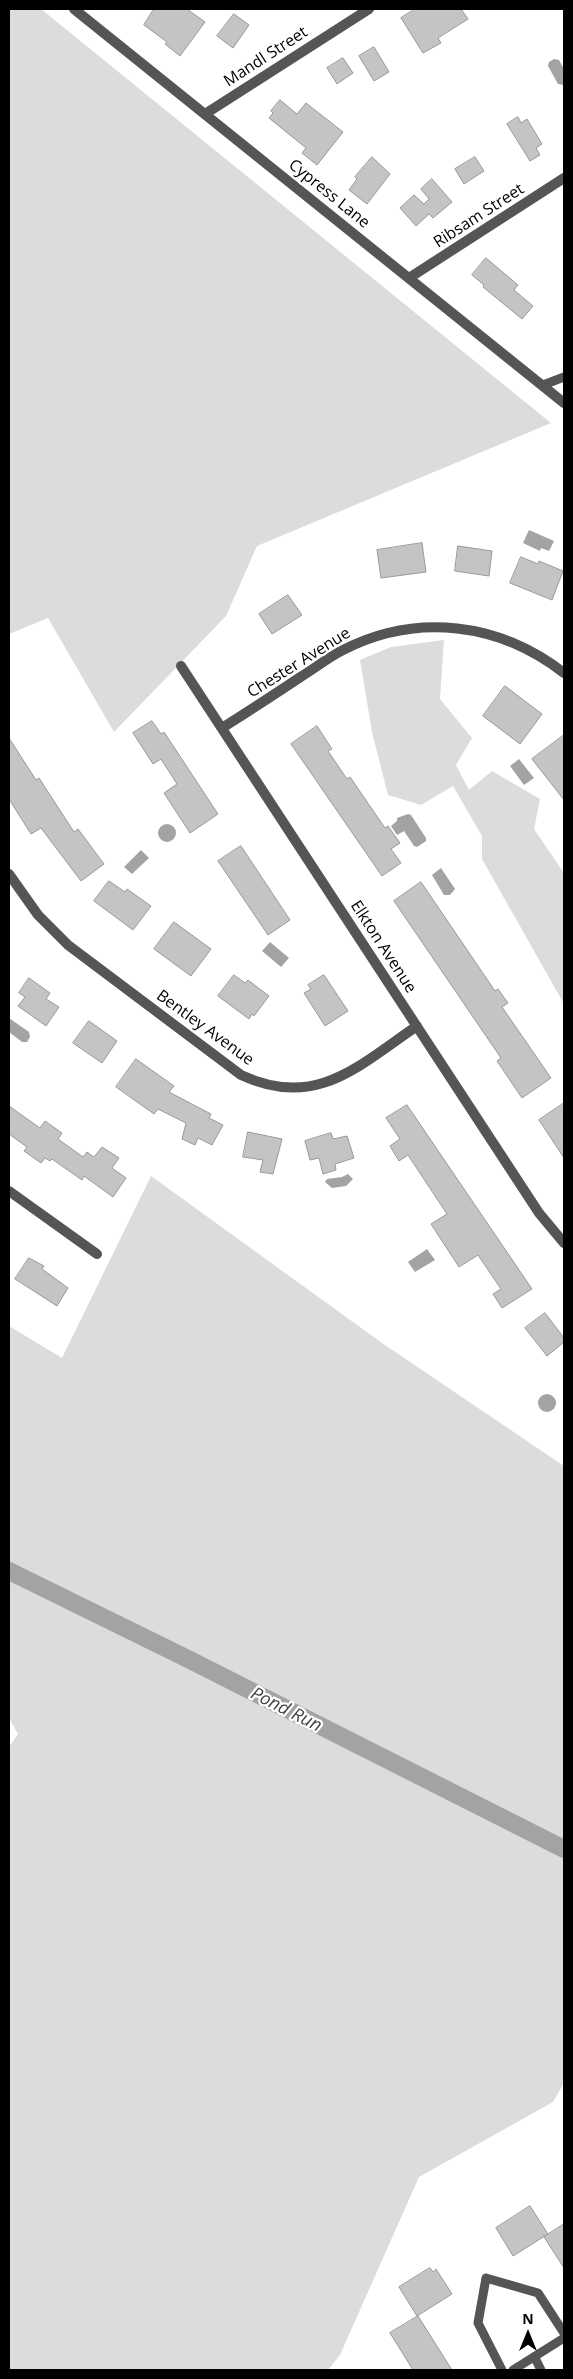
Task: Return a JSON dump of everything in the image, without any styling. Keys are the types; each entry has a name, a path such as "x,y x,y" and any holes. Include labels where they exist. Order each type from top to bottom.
{"street":[{"name":"Cypress Lane","path":"74,9 564,402"},
{"name":"Mandl Street","path":"205,114 370,9"},
{"name":"Ribsam Street","path":"409,278 564,178"},
{"name":"Chester Avenue","path":"222,728 342,650 371,637 405,629 436,626 491,634 520,645 548,660 564,673"},
{"name":"Elkton Avenue","path":"181,666 539,1213 564,1243"},
{"name":"Bentley Avenue","path":"9,874 38,915 68,945 241,1075 258,1083 277,1088 296,1089 316,1086 344,1075 417,1026"},
{"path":"9,1192 97,1254"}],"lane":[{"path":"543,385 564,377"},
{"path":"502,2370 478,2323 486,2278 538,2293 564,2333"},
{"path":"513,2370 535,2358 564,2338"},
{"path":"535,2358 541,2370"}],"shaded area":[{"path":"9,9 41,9 551,423 257,546 226,616 114,732 48,618 9,634"},
{"path":"554,59 559,60 564,69 563,85 558,84 548,66 549,62"},
{"path":"529,530 554,541 549,551 541,548 540,551 523,543"},
{"path":"444,640 440,699 472,738 456,765 469,790 492,771 540,799 534,829 564,873 564,1004 482,859 482,836 453,786 421,805 388,795 372,732 360,660 391,647"},
{"path":"519,759 534,778 524,785 510,766"},
{"path":"408,814 411,815 426,838 426,841 417,847 414,846 404,831 397,835 391,826 397,821 397,818"},
{"path":"167,824 175,829 176,833 171,841 167,842 159,837 158,833 163,825"},
{"path":"141,850 149,858 132,874 124,867"},
{"path":"441,868 455,889 450,895 444,895 432,875"},
{"path":"270,942 289,958 281,967 262,951"},
{"path":"9,1018 29,1032 30,1037 27,1042 22,1042 9,1032"},
{"path":"348,1174 353,1179 346,1186 332,1188 325,1182 327,1179 342,1177"},
{"path":"151,1176 382,1343 564,1466 564,2083 553,2102 419,2177 340,2355 328,2370 9,2370 9,1747 18,1734 9,1718 9,1326 62,1358"},
{"path":"427,1249 435,1260 415,1272 408,1262"},
{"path":"543,1394 551,1394 556,1399 554,1410 543,1412 538,1407 538,1399"}],"building":[{"path":"154,9 187,9 205,22 180,56 165,44 167,42 144,25"},
{"path":"415,9 461,9 468,19 438,38 441,43 423,53 401,18"},
{"path":"234,14 249,25 233,48 217,36"},
{"path":"374,47 389,72 374,81 359,56"},
{"path":"343,58 353,73 337,84 327,68"},
{"path":"280,100 297,114 306,103 343,132 317,165 302,153 306,148 269,118 273,113 271,111"},
{"path":"518,117 521,123 527,119 542,144 536,148 540,155 530,161 507,124"},
{"path":"372,157 390,174 367,204 349,190 357,179 355,177"},
{"path":"475,157 484,171 464,184 455,169"},
{"path":"432,179 452,202 433,218 429,214 416,226 400,208 414,195 424,204 429,199 421,189"},
{"path":"486,258 518,285 514,290 533,306 522,319 483,287 484,285 472,275"},
{"path":"422,543 426,572 381,578 377,550"},
{"path":"458,546 492,551 489,576 455,571"},
{"path":"521,557 538,564 539,561 563,571 552,600 510,583"},
{"path":"288,595 302,615 272,634 259,614"},
{"path":"505,686 542,714 520,744 483,716"},
{"path":"152,721 161,734 164,732 218,814 190,833 164,793 177,784 161,759 153,764 133,733"},
{"path":"317,726 332,749 328,751 347,779 350,777 385,828 388,826 400,843 391,849 401,863 382,876 291,744"},
{"path":"564,735 564,800 532,759"},
{"path":"9,738 36,780 39,778 74,832 78,829 104,864 81,881 41,828 31,834 9,799"},
{"path":"241,846 290,920 268,935 218,861"},
{"path":"109,881 125,892 127,889 151,906 133,930 94,901"},
{"path":"421,882 495,991 498,989 508,1003 502,1007 551,1078 522,1098 497,1061 501,1058 394,901"},
{"path":"174,922 211,949 191,976 154,949"},
{"path":"234,975 245,983 248,980 269,996 254,1016 252,1014 249,1019 218,996"},
{"path":"324,975 348,1011 325,1026 304,993 311,989 308,985"},
{"path":"29,978 50,993 46,999 59,1007 46,1026 18,1006 25,997 19,993"},
{"path":"89,1021 117,1041 102,1063 73,1043"},
{"path":"136,1059 174,1086 169,1092 211,1114 209,1118 223,1125 212,1145 198,1138 195,1145 182,1139 186,1123 158,1109 154,1114 116,1087"},
{"path":"564,1103 564,1158 539,1120"},
{"path":"407,1105 532,1289 502,1308 493,1294 501,1289 478,1255 459,1267 431,1224 447,1214 408,1155 399,1161 390,1146 400,1139 386,1118"},
{"path":"9,1106 40,1128 45,1121 62,1133 58,1139 83,1157 87,1152 94,1157 102,1147 119,1158 112,1168 126,1178 113,1197 84,1176 82,1180 52,1159 50,1161 45,1158 41,1163 24,1151 27,1147 9,1134"},
{"path":"248,1132 282,1139 273,1174 260,1172 263,1160 243,1157"},
{"path":"331,1133 333,1139 347,1136 354,1158 335,1164 336,1170 323,1174 319,1158 310,1160 305,1141"},
{"path":"29,1258 44,1266 42,1269 68,1288 57,1306 15,1279"},
{"path":"545,1313 564,1338 564,1342 547,1356 525,1328"},
{"path":"530,2206 548,2234 513,2256 496,2228"},
{"path":"564,2224 564,2268 544,2237"},
{"path":"430,2268 433,2272 436,2269 452,2294 417,2316 399,2287"},
{"path":"418,2316 452,2370 413,2370 390,2333"}],"waterway":[{"name":"Pond Run","path":"9,1571 564,1849"}]}
